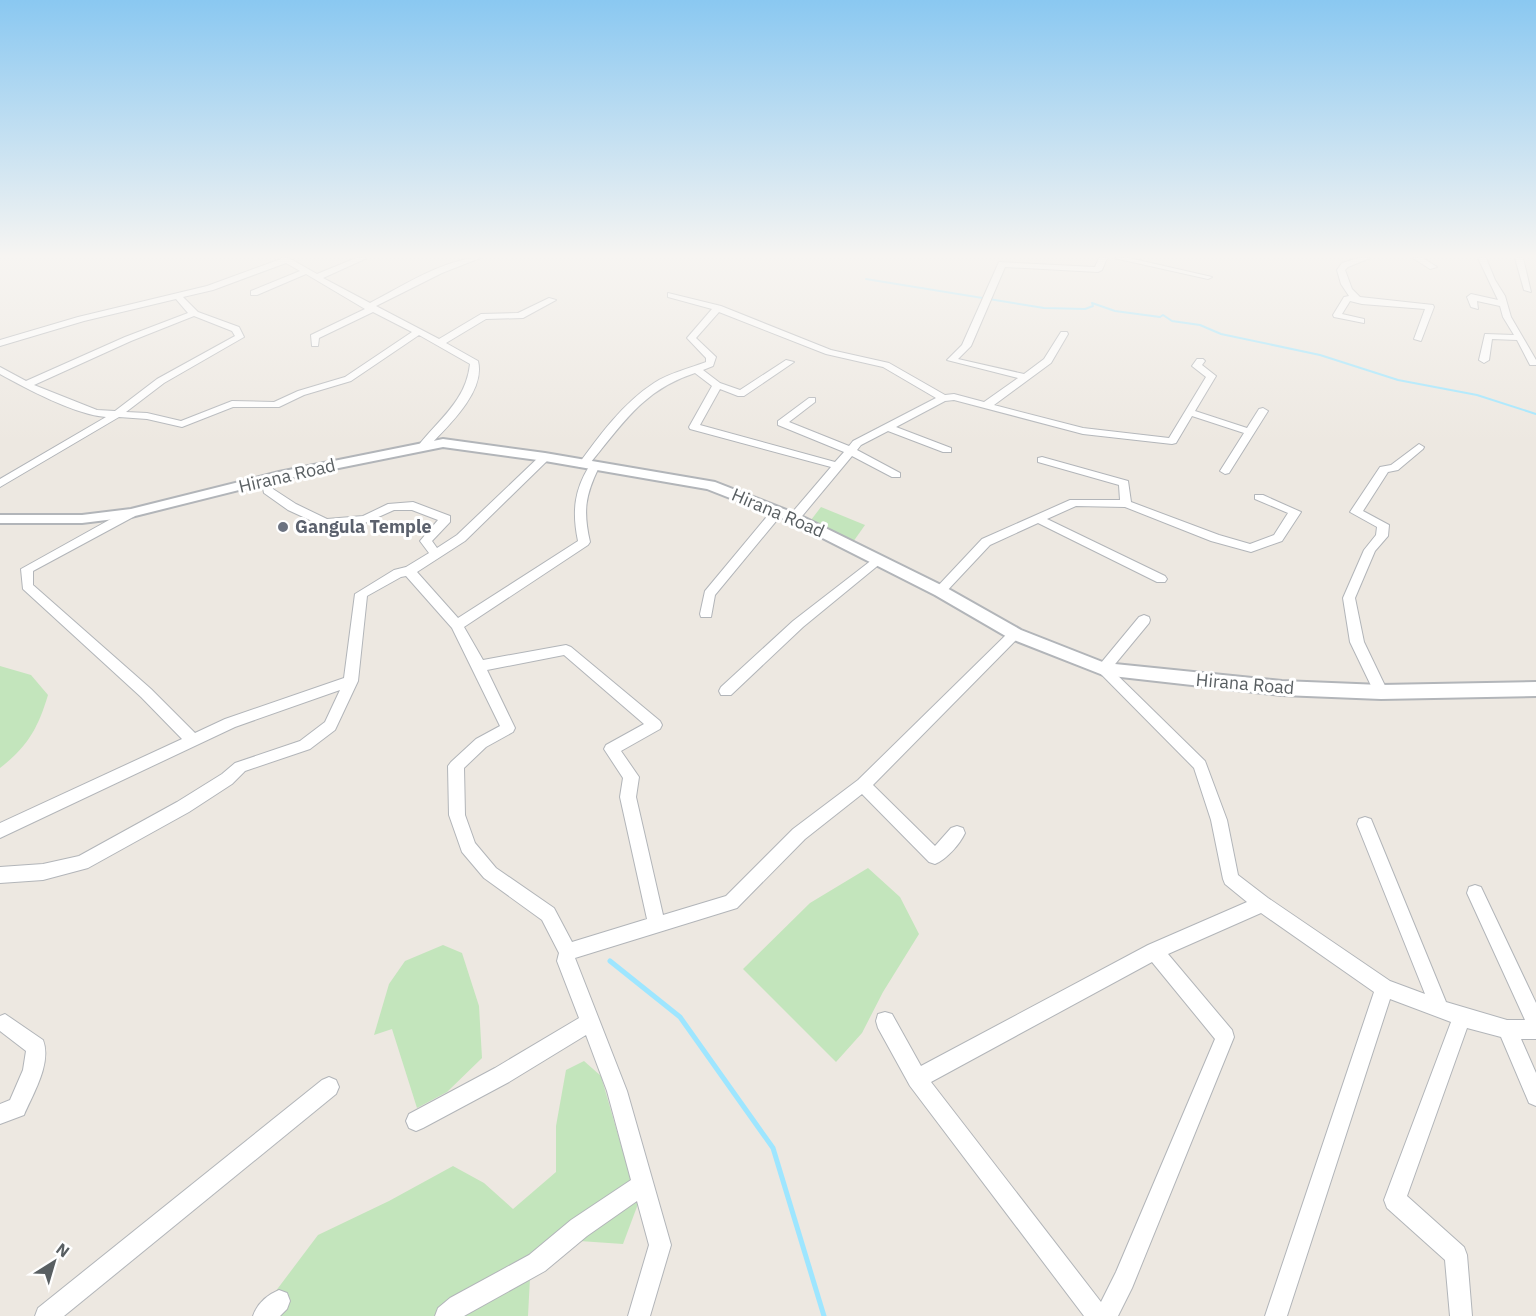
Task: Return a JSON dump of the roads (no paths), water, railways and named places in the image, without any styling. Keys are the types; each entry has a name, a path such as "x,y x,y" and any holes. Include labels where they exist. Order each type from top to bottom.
{"street":[{"path":"0,343 80,319"},
{"path":"26,385 128,339 178,319"},
{"path":"0,484 118,414 129,402 158,383 240,337 236,329 208,319"},
{"path":"315,344 314,337 348,319"},
{"path":"393,319 475,363 475,377 467,396 423,446"},
{"path":"440,343 478,319"},
{"path":"457,625 584,542 579,521 580,493 589,466 623,416 657,386 672,377 710,364 711,357 691,338 708,319"},
{"path":"747,319 829,352 886,365 943,398"},
{"path":"978,319 966,346 952,360 1025,377"},
{"path":"1355,319 1361,321"},
{"path":"1418,339 1425,319"},
{"path":"1508,319 1533,363"},
{"path":"0,370 26,385 95,413 147,416 182,424 232,404 276,405 301,393 348,379 418,332"},
{"path":"986,406 1048,361 1064,334"},
{"path":"1484,360 1488,336 1520,338"},
{"path":"794,518 857,443 943,398 954,397 1083,431 1172,441 1211,376 1197,366 1200,361"},
{"path":"696,369 717,385 741,394 789,362"},
{"path":"717,385 694,427 838,466"},
{"path":"813,400 782,423 851,451 896,476"},
{"path":"1225,471 1263,411"},
{"path":"1188,412 1250,432"},
{"path":"887,427 947,450"},
{"name":"Hirana Road","path":"0,519 82,519 131,513 267,480 443,443 710,484 794,518 940,591 1015,634 1103,669 1281,688 1381,692 1536,689"},
{"path":"1381,692 1357,642 1349,598 1370,550 1382,536 1383,525 1356,512 1384,469 1394,468 1419,447"},
{"path":"0,875 43,872 82,863 183,807 240,768 305,745 330,726 351,681 362,594 398,573 409,571 461,538 545,457"},
{"path":"1042,460 1125,483 1126,504"},
{"path":"267,480 268,491 291,507 325,523 365,519 392,507 413,506 446,519 426,541 436,554"},
{"path":"940,591 986,542 1074,502 1126,504 1215,538 1251,548 1278,538 1295,512 1258,497"},
{"path":"706,614 709,594 778,511"},
{"path":"131,513 27,569 27,586 146,693 194,740"},
{"path":"1039,519 1161,579"},
{"path":"726,691 798,624 877,560"},
{"path":"409,571 457,625 508,728 481,743 456,766 458,815 468,847 490,873 548,914 568,952 566,962 617,1091 660,1245 639,1316"},
{"path":"1144,620 1103,669 1200,765 1219,820 1231,879 1262,904 1384,988 1462,1017 1507,1029 1536,1030"},
{"path":"568,952 731,902 799,834 863,785 1015,634"},
{"path":"479,666 566,650 655,725 611,749 631,777 628,797 657,925"},
{"path":"0,831 230,723 351,681"},
{"path":"863,785 934,857 957,833"},
{"path":"1365,824 1440,1009"},
{"path":"1475,893 1536,1023"},
{"path":"917,1079 1154,951 1262,904"},
{"path":"1106,1316 1124,1281 1225,1037 1154,951"},
{"path":"1276,1316 1384,988"},
{"path":"1461,1316 1456,1255 1395,1200 1462,1017"},
{"path":"885,1021 917,1079 1098,1316"},
{"path":"416,1121 502,1076 590,1022"},
{"path":"0,1114 17,1108 33,1071 36,1047 4,1023"},
{"path":"1507,1029 1536,1096"},
{"path":"46,1316 329,1087"},
{"path":"446,1316 458,1306 537,1263 579,1228 643,1185"}],"waterway":[{"path":"1170,319 1200,325 1221,334 1320,355 1398,380 1477,395 1536,414"},
{"path":"610,961 680,1017 773,1148 824,1316"}],"place":[{"name":"Gangula Temple","path":"283,527"}]}
